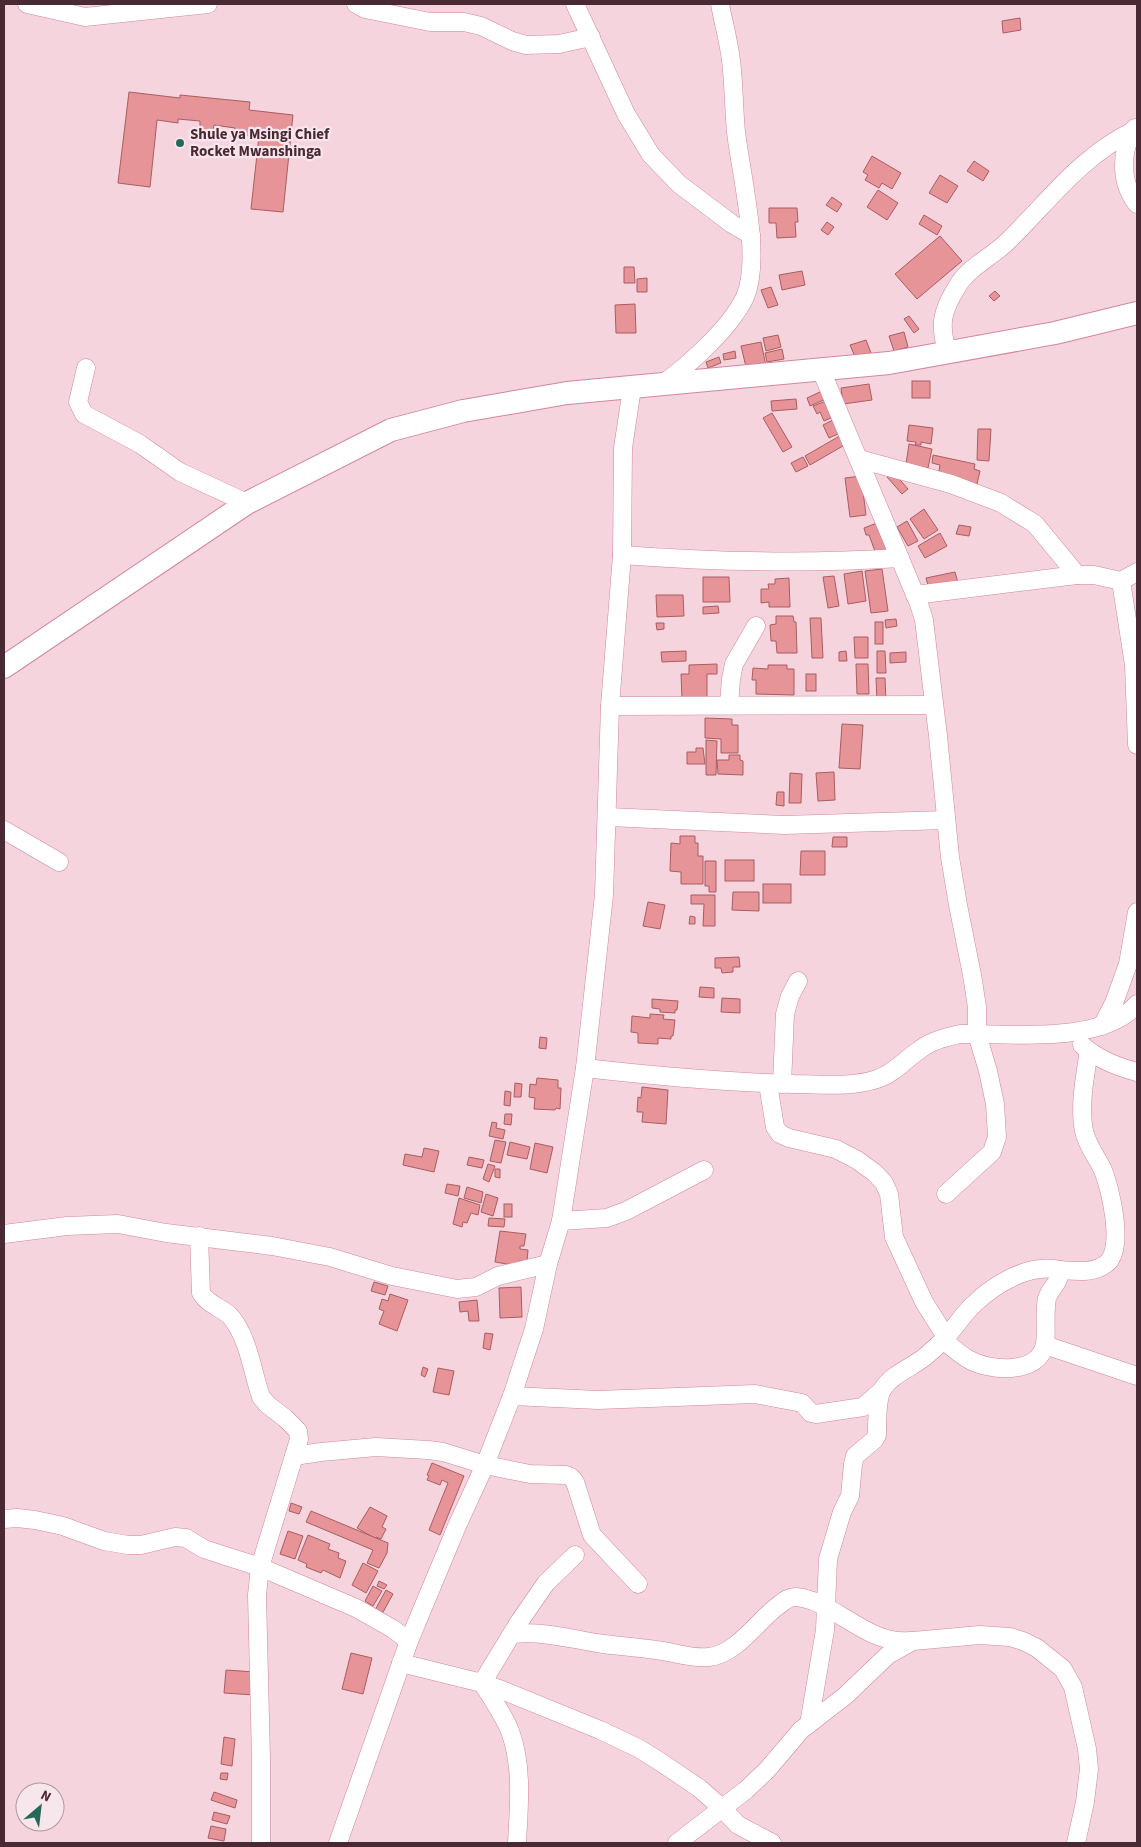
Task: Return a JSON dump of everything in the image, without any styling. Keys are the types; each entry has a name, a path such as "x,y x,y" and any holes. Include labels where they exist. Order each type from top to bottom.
{"street":[{"path":"27,4 85,17 208,4"},
{"path":"356,4 364,9 422,21 464,22 481,26 512,41 526,45 559,44 591,37"},
{"path":"575,4 626,114 650,155 679,184 732,224 751,235"},
{"path":"665,382 703,350 730,320 745,297 752,262 751,235 734,115 732,69 720,4"},
{"path":"1135,128 1127,146 1124,166 1128,189 1137,204"},
{"path":"947,352 942,333 943,320 947,306 958,285 972,270 1008,241 1081,165 1106,146 1135,128"},
{"path":"4,667 247,503 392,430 463,411 567,393 632,388 665,382 889,363 1055,333 1137,313"},
{"path":"86,368 78,402 84,414 140,444 180,472 247,503"},
{"path":"821,370 916,595 924,620 946,820 958,905 977,1007 976,1034 993,1091 997,1137 992,1152 946,1194"},
{"path":"338,1843 409,1641 512,1396 534,1329 548,1264 561,1221 585,1068 600,943 608,817 610,706 622,555 623,448 632,388"},
{"path":"859,459 951,484 1001,503 1035,524 1077,575"},
{"path":"622,555 711,561 801,562 900,558"},
{"path":"916,595 1077,575 1094,575 1121,581 1137,572"},
{"path":"1121,581 1132,650 1136,693 1137,745"},
{"path":"729,705 734,664 756,626"},
{"path":"610,706 934,705"},
{"path":"608,817 784,825 946,820"},
{"path":"4,830 59,862"},
{"path":"1102,1026 1114,1003 1128,964 1137,912"},
{"path":"798,981 790,996 785,1014 775,1084 773,1122 780,1134 789,1138 836,1149 863,1164 884,1183 889,1194 894,1237 924,1302 945,1338 968,1359 988,1367 1020,1367 1036,1360 1045,1345 1047,1298 1060,1280 1060,1270"},
{"path":"585,1068 651,1076 775,1084 836,1085 856,1083 878,1079 934,1041 947,1036 1060,1033 1085,1030 1102,1026 1121,1018 1137,1004"},
{"path":"1060,1033 1124,1069 1137,1072"},
{"path":"512,1396 598,1400 755,1394 802,1403 811,1413 816,1414 863,1408 881,1392 892,1378 920,1361 945,1338 973,1305 995,1288 1035,1268 1080,1271 1099,1268 1110,1260 1116,1240 1116,1221 1105,1176 1084,1131 1083,1107 1089,1051"},
{"path":"561,1221 607,1218 626,1211 704,1170"},
{"path":"4,1234 67,1226 118,1224 166,1233 272,1246 330,1257 392,1276 456,1289 476,1287 498,1276 548,1264"},
{"path":"199,1236 201,1293 214,1306 231,1317 243,1337 261,1397 272,1409 293,1425 298,1431 299,1439 260,1567 256,1620 261,1759 261,1843"},
{"path":"1045,1345 1137,1376"},
{"path":"809,1724 825,1630 828,1559 842,1512 850,1496 853,1464 856,1456 877,1435 881,1392"},
{"path":"294,1456 376,1447 443,1452 530,1474 556,1474 571,1477 575,1482 592,1535 638,1584"},
{"path":"4,1519 35,1520 63,1526 104,1541 128,1545 141,1545 157,1540 182,1537 204,1549 260,1567 356,1608 393,1629 409,1641"},
{"path":"482,1683 519,1622 546,1583 575,1555"},
{"path":"512,1634 532,1633 625,1647 655,1649 691,1657 711,1656 722,1654 732,1647 770,1613 791,1598 802,1598 825,1606 880,1637 900,1642 980,1635 1010,1636 1037,1648 1063,1669 1073,1686 1087,1749 1089,1770 1086,1796 1076,1843"},
{"path":"677,1843 723,1809 757,1780 796,1735 851,1691 880,1660 896,1649 913,1641"},
{"path":"402,1663 482,1683 538,1704 638,1748 679,1774 723,1809 738,1825 772,1843"},
{"path":"482,1683 510,1731 518,1765 517,1843"}],"building":[{"path":"1020,18 1021,30 1003,33 1002,21"},
{"path":"129,92 180,98 180,95 250,102 249,110 293,115 283,212 251,209 259,136 234,134 235,128 214,125 213,131 200,129 200,121 178,119 178,123 157,120 150,187 118,183"},
{"path":"872,156 901,173 892,189 882,183 879,188 865,180 868,175 863,172"},
{"path":"974,161 989,171 983,181 967,171"},
{"path":"940,175 958,186 947,203 929,193"},
{"path":"878,190 898,203 887,220 867,207"},
{"path":"832,197 842,204 837,212 826,205"},
{"path":"769,208 797,208 798,222 795,222 796,237 777,238 776,223 769,223"},
{"path":"924,215 942,226 937,235 919,224"},
{"path":"827,222 834,227 828,235 821,230"},
{"path":"940,236 962,261 917,299 895,274"},
{"path":"624,267 634,267 635,283 624,283"},
{"path":"802,271 805,285 782,290 779,275"},
{"path":"647,278 647,292 637,292 637,279"},
{"path":"771,287 778,305 768,308 761,290"},
{"path":"995,291 1000,296 994,301 989,296"},
{"path":"635,304 636,333 616,333 615,305"},
{"path":"909,316 919,329 914,333 904,319"},
{"path":"904,332 908,347 894,351 889,336"},
{"path":"778,335 781,347 766,351 763,338"},
{"path":"866,340 871,353 856,359 850,345"},
{"path":"761,342 766,366 747,371 741,346"},
{"path":"782,349 784,359 767,362 765,353"},
{"path":"735,351 736,358 724,360 723,354"},
{"path":"719,357 721,363 708,368 706,362"},
{"path":"912,381 930,381 930,398 912,398"},
{"path":"869,384 872,400 843,404 841,388"},
{"path":"822,391 826,399 810,406 807,398"},
{"path":"796,399 797,409 772,411 771,401"},
{"path":"826,401 833,417 824,421 820,412 817,414 813,406"},
{"path":"772,413 792,447 783,452 763,418"},
{"path":"833,420 840,433 829,438 823,425"},
{"path":"909,425 933,428 931,444 921,442 921,445 915,445 916,442 907,441"},
{"path":"978,429 991,429 989,461 977,460"},
{"path":"843,434 848,443 810,465 805,456"},
{"path":"909,444 932,449 928,468 906,464"},
{"path":"933,455 975,464 974,469 980,471 977,484 938,476 940,465 932,463"},
{"path":"803,457 808,466 796,472 791,463"},
{"path":"893,472 908,489 902,494 887,477"},
{"path":"861,476 866,515 850,517 845,478"},
{"path":"924,509 938,530 924,539 910,519"},
{"path":"907,521 918,541 908,546 897,527"},
{"path":"877,523 887,550 876,554 869,535 866,535 864,528"},
{"path":"959,525 971,527 969,536 956,534"},
{"path":"940,533 947,546 925,558 918,546"},
{"path":"882,569 888,611 871,613 865,571"},
{"path":"862,571 866,601 848,604 844,574"},
{"path":"955,572 958,583 929,589 926,578"},
{"path":"834,576 839,606 828,608 823,577"},
{"path":"703,577 729,577 730,602 703,602"},
{"path":"789,578 790,607 769,607 769,602 761,603 761,589 769,589 768,584 775,584 775,579"},
{"path":"656,595 683,595 684,616 657,617"},
{"path":"718,606 719,613 703,614 703,607"},
{"path":"776,616 793,616 794,622 796,622 797,653 777,653 776,641 771,641 770,625 776,624"},
{"path":"810,618 821,618 823,658 812,658"},
{"path":"896,619 897,626 886,628 885,620"},
{"path":"875,622 883,622 883,644 875,644"},
{"path":"656,623 664,623 664,629 657,630"},
{"path":"854,637 868,637 868,658 855,658"},
{"path":"686,651 686,661 662,662 661,652"},
{"path":"846,651 847,661 839,661 839,652"},
{"path":"877,651 885,651 886,673 877,673"},
{"path":"906,652 906,662 890,663 890,653"},
{"path":"717,664 717,674 707,674 707,699 682,700 681,674 689,674 689,665"},
{"path":"856,664 868,664 869,694 857,694"},
{"path":"768,665 787,665 787,669 794,669 794,695 756,694 756,680 752,680 753,668 768,669"},
{"path":"806,674 816,674 816,691 806,691"},
{"path":"876,678 885,678 886,702 877,702"},
{"path":"705,718 732,719 732,725 738,725 738,753 721,753 721,739 705,738"},
{"path":"842,724 863,725 860,769 839,768"},
{"path":"706,740 717,741 716,775 706,775"},
{"path":"696,748 703,748 705,764 687,764 687,752 696,752"},
{"path":"729,755 740,755 740,760 743,761 743,775 718,774 717,760 729,760"},
{"path":"834,772 835,800 818,801 816,773"},
{"path":"790,773 802,774 801,803 789,803"},
{"path":"777,792 784,792 784,806 776,805"},
{"path":"680,836 695,836 695,843 698,843 698,856 703,856 703,884 681,884 681,872 670,871 671,843 680,844"},
{"path":"833,837 847,837 847,847 832,847"},
{"path":"801,851 825,851 825,875 800,875"},
{"path":"725,860 754,860 754,881 725,881"},
{"path":"705,861 716,861 716,892 709,892 709,886 705,886"},
{"path":"763,884 791,884 791,903 763,903"},
{"path":"733,892 759,892 759,911 732,910"},
{"path":"691,895 715,895 715,926 703,926 704,904 691,904"},
{"path":"648,902 665,905 660,929 643,926"},
{"path":"690,916 695,917 695,924 689,924"},
{"path":"739,957 740,967 733,967 733,972 722,973 721,968 715,968 715,958"},
{"path":"700,987 714,988 714,998 699,997"},
{"path":"722,998 740,999 740,1013 721,1012"},
{"path":"652,999 678,1001 677,1010 675,1010 675,1013 660,1012 660,1009 652,1008"},
{"path":"650,1014 664,1015 663,1019 675,1020 671,1039 658,1038 658,1044 638,1043 638,1033 631,1032 632,1016 650,1018"},
{"path":"540,1037 547,1038 546,1049 539,1048"},
{"path":"537,1078 558,1080 558,1088 561,1088 560,1109 534,1109 535,1098 529,1097 530,1084 536,1085"},
{"path":"515,1083 522,1084 521,1097 514,1097"},
{"path":"642,1087 668,1090 666,1124 642,1122 643,1112 637,1112 638,1097 641,1098"},
{"path":"505,1091 511,1092 510,1106 504,1105"},
{"path":"505,1114 512,1114 511,1125 504,1124"},
{"path":"492,1122 497,1123 496,1128 505,1130 503,1139 489,1136"},
{"path":"495,1140 506,1142 501,1163 490,1161"},
{"path":"510,1142 530,1147 527,1159 507,1155"},
{"path":"535,1143 553,1147 547,1173 530,1169"},
{"path":"424,1148 439,1151 434,1172 403,1165 405,1154 422,1157"},
{"path":"469,1157 484,1160 482,1168 467,1165"},
{"path":"488,1164 495,1166 489,1182 483,1179"},
{"path":"495,1169 500,1169 500,1178 495,1177"},
{"path":"447,1184 460,1186 458,1196 445,1193"},
{"path":"467,1187 483,1192 481,1203 464,1198"},
{"path":"486,1194 498,1198 493,1216 481,1212"},
{"path":"459,1198 480,1205 478,1215 471,1213 467,1223 463,1222 462,1227 453,1224"},
{"path":"504,1204 512,1204 512,1217 504,1217"},
{"path":"489,1218 505,1219 504,1227 488,1226"},
{"path":"500,1231 526,1234 524,1246 520,1246 520,1249 528,1250 527,1262 519,1261 518,1266 495,1262"},
{"path":"374,1282 388,1286 385,1295 371,1291"},
{"path":"521,1287 522,1317 500,1318 499,1288"},
{"path":"390,1294 408,1300 397,1331 379,1324 384,1311 379,1309 382,1299 388,1301"},
{"path":"477,1300 479,1321 469,1321 468,1311 460,1312 459,1302"},
{"path":"485,1333 493,1334 490,1350 483,1348"},
{"path":"423,1367 428,1369 425,1377 421,1375"},
{"path":"438,1368 454,1371 449,1395 433,1392"},
{"path":"432,1463 464,1476 440,1535 429,1530 448,1483 442,1480 440,1485 427,1480"},
{"path":"291,1503 302,1507 299,1514 289,1511"},
{"path":"370,1507 387,1516 382,1527 386,1529 381,1539 376,1537 376,1539 357,1528"},
{"path":"311,1511 388,1543 387,1553 379,1568 367,1563 373,1550 306,1522"},
{"path":"288,1531 303,1536 295,1559 280,1554"},
{"path":"308,1535 330,1544 328,1549 339,1553 338,1558 346,1561 340,1578 323,1570 321,1573 306,1567 307,1564 298,1560"},
{"path":"363,1563 378,1571 366,1593 352,1585"},
{"path":"379,1581 387,1585 384,1589 377,1586"},
{"path":"373,1586 382,1591 373,1606 365,1601"},
{"path":"386,1590 393,1594 382,1614 375,1610"},
{"path":"351,1653 372,1658 363,1694 342,1689"},
{"path":"226,1670 255,1672 254,1695 224,1693"},
{"path":"224,1737 235,1739 232,1766 221,1764"},
{"path":"221,1773 228,1773 227,1780 220,1779"},
{"path":"214,1792 237,1800 235,1808 211,1800"},
{"path":"214,1812 230,1816 227,1824 212,1820"},
{"path":"211,1826 226,1829 224,1841 208,1838"}],"place":[{"name":"Shule ya Msingi Chief Rocket Mwanshinga","path":"180,143"}]}
